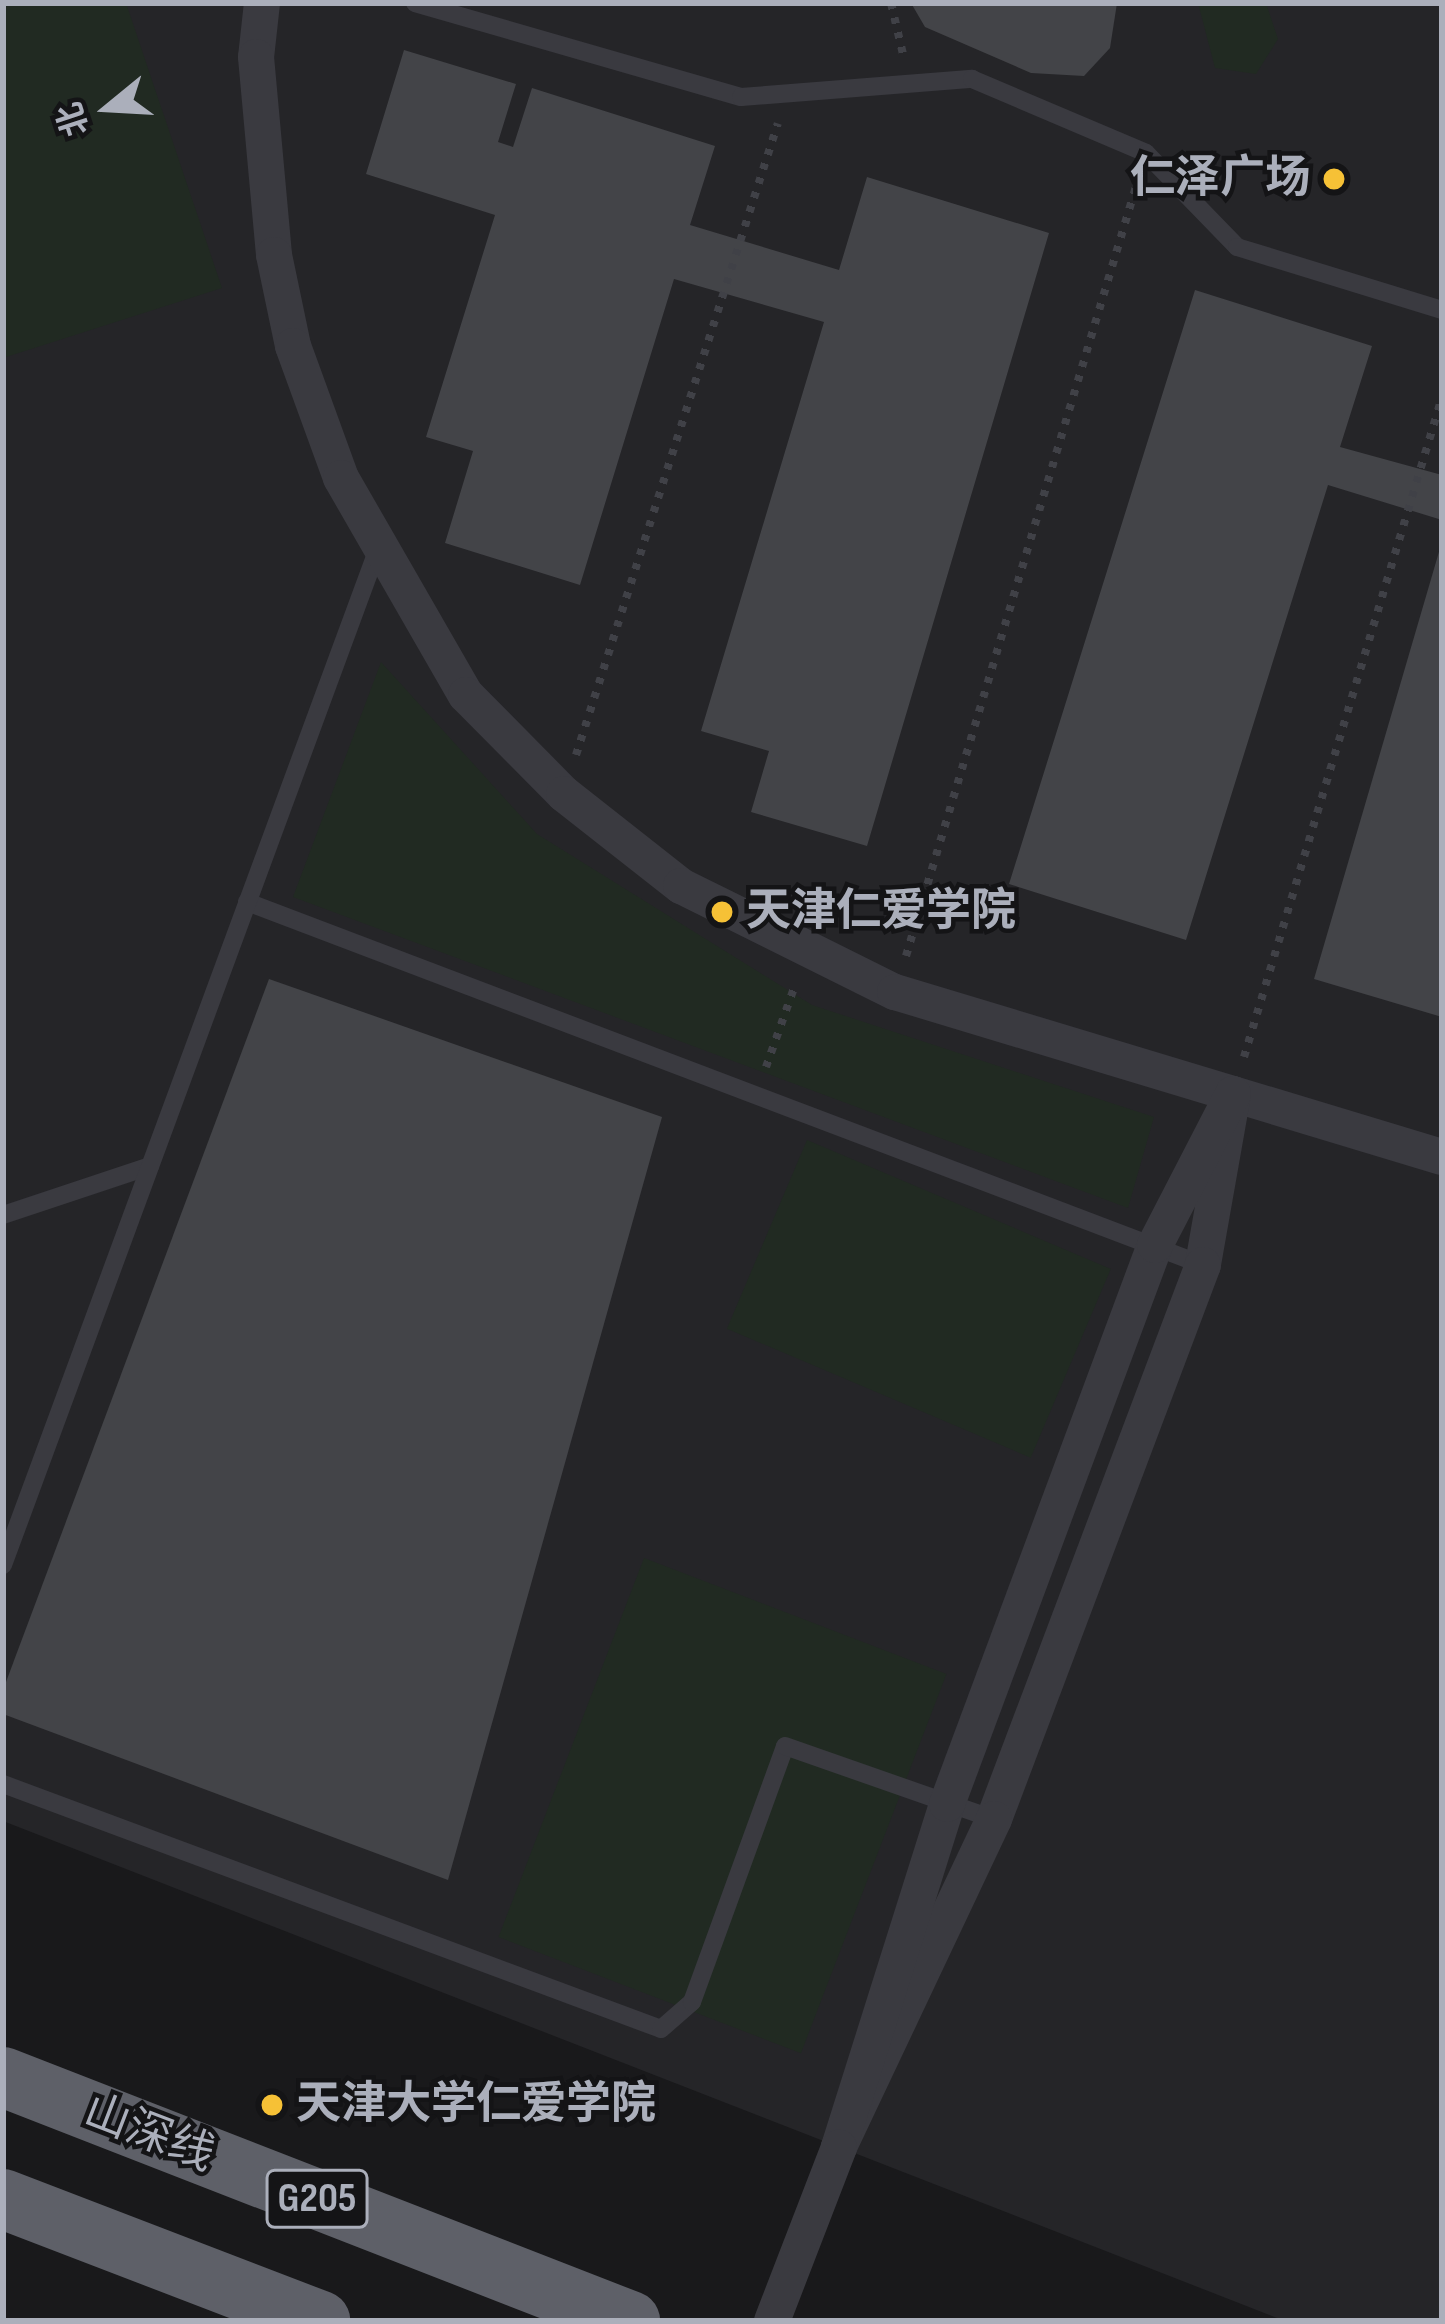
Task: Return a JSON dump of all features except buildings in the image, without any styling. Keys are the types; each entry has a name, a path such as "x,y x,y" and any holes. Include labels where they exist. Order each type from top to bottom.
{"highway":[{"name":"山深线","path":"3,2077 630,2321"},
{"name":"G205","path":"3,2199 320,2321"}],"street":[{"path":"262,3 256,57 274,255 293,346 341,478 466,694 564,794 681,886 895,992 1442,1157"},
{"path":"772,2321 839,2147 947,1804 1155,1245 1233,1094"},
{"path":"839,2147 994,1819 1203,1265 1233,1094"}],"lane":[{"path":"415,3 741,97 972,79 1146,153 1237,247 1442,310"},
{"path":"3,1564 379,546"},
{"path":"248,902 1203,1265"},
{"path":"3,1215 150,1166"},
{"path":"3,1784 662,2030 692,2002 785,1746 994,1819"}],"path":[{"path":"890,3 911,84"},
{"path":"564,794 788,93"},
{"path":"895,992 1146,153"},
{"path":"1233,1094 1442,398"},
{"path":"755,1097 808,951"}],"shaded area":[{"name":"天津仁爱学院","path":"3,3 1442,3 1442,2321 1285,2321 3,1821"},
{"path":"3,3 126,3 222,288 3,358"},
{"path":"1198,3 1266,3 1278,39 1256,74 1215,68"},
{"path":"381,662 537,834 812,1005 1154,1117 1128,1208 293,897"},
{"path":"807,1140 1111,1269 1031,1458 727,1329"},
{"path":"644,1558 946,1674 801,2053 499,1937"}],"place":[{"name":"仁泽广场","path":"1334,179"},
{"name":"天津仁爱学院","path":"722,912"},
{"name":"天津大学仁爱学院","path":"272,2105"}]}
